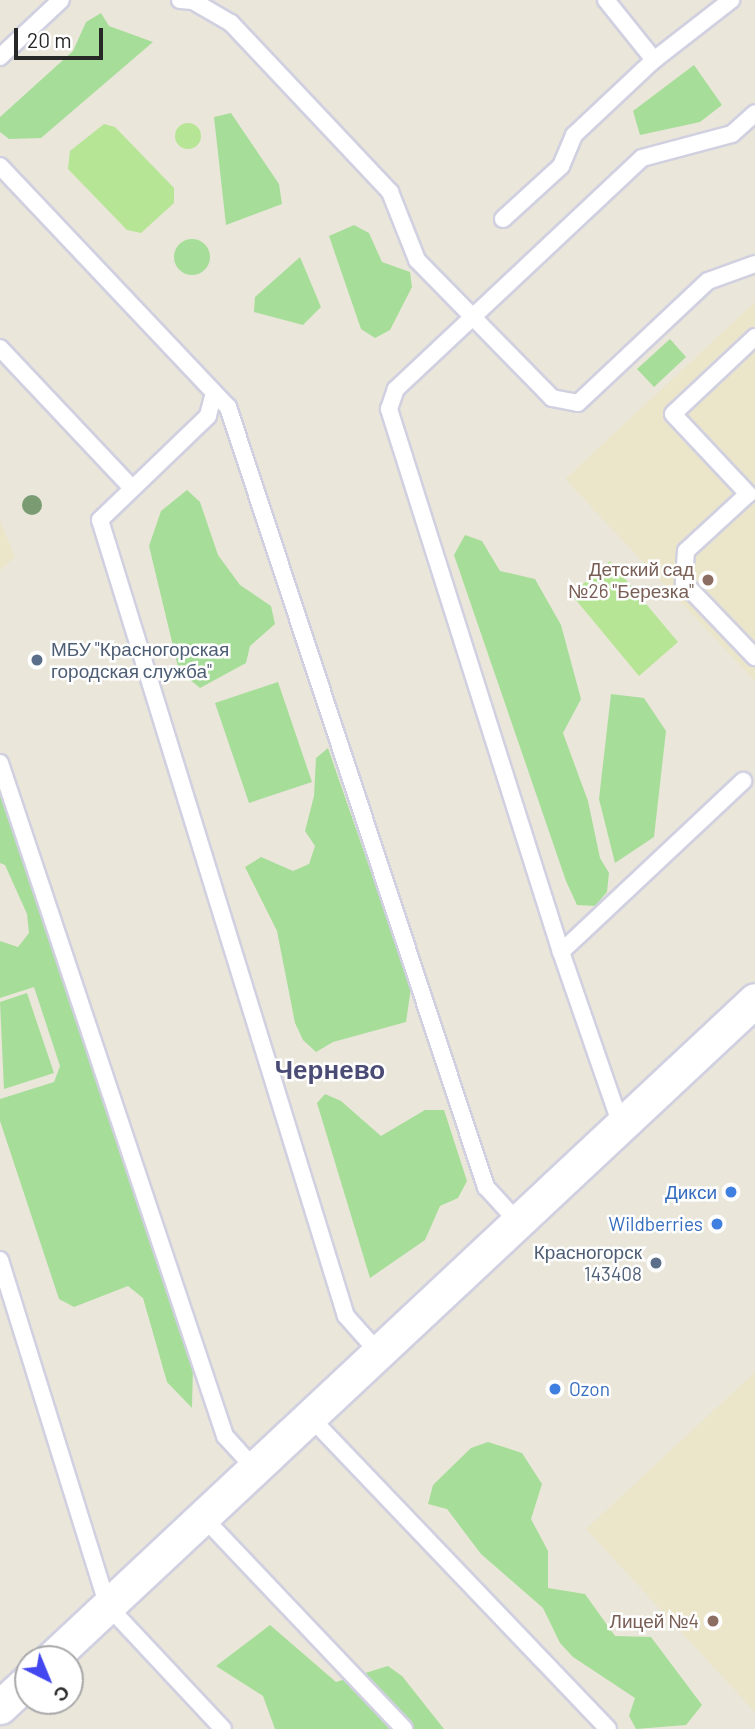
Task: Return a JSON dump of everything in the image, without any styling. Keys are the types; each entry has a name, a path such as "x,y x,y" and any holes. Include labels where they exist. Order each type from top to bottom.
{"street":[{"path":"66,1645 755,1000"}],"lane":[{"path":"0,57 61,0"},
{"path":"180,0 193,1 231,23 395,197 417,260 471,319 552,398 578,403 708,281 755,264"},
{"path":"606,0 654,61"},
{"path":"503,219 561,166 574,135 654,61 731,0"},
{"path":"621,1125 561,952 389,410 396,389 642,158 732,134 755,113"},
{"path":"0,166 228,407 486,1187 518,1222"},
{"path":"755,337 673,414 751,498 686,551 684,583 755,657"},
{"path":"0,348 131,487"},
{"path":"214,393 208,416 131,487 100,520 346,1316 379,1353"},
{"path":"0,763 225,1436 255,1469"},
{"path":"561,952 743,781"},
{"path":"0,1260 108,1606 223,1729"},
{"path":"310,1417 608,1729"},
{"path":"203,1517 404,1729"}],"shaded area":[{"name":"Детский сад №26 \"Березка\"","path":"755,302 755,681 565,479"},
{"path":"0,520 15,557 0,571"},
{"name":"Лицей №4","path":"755,1372 755,1712 586,1529"}],"green space":[{"path":"101,13 109,26 153,42 41,138 9,139 0,132 0,117 73,51 86,22"},
{"path":"694,65 722,105 700,122 640,135 633,111"},
{"path":"231,113 279,184 282,204 226,225 214,117"},
{"path":"188,123 197,127 201,136 197,145 188,149 179,145 175,136 179,127"},
{"path":"104,124 115,127 174,188 174,203 141,233 127,230 68,169 70,151"},
{"path":"354,225 369,233 382,262 410,272 412,287 390,330 375,338 361,329 329,236"},
{"path":"192,239 205,244 210,257 205,270 192,275 179,270 174,257 179,244"},
{"path":"300,257 321,307 303,325 254,312 255,297"},
{"path":"670,339 686,357 654,387 637,369"},
{"path":"187,490 200,502 218,555 240,585 271,606 275,624 250,646 246,663 200,688 179,671 149,546 161,511"},
{"path":"465,535 482,541 500,571 535,579 561,625 581,699 563,733 588,801 600,858 609,873 607,892 595,906 577,905 566,881 454,555"},
{"path":"610,561 678,642 639,676 571,594"},
{"path":"278,682 312,782 249,803 215,703"},
{"path":"611,694 644,698 666,731 654,837 615,863 599,799"},
{"path":"328,748 411,988 406,1022 333,1042 316,1052 303,1040 295,1023 277,931 245,867 261,857 293,871 309,864 315,846 305,831 314,796 316,758"},
{"path":"0,795 193,1367 192,1408 167,1382 143,1298 128,1286 74,1307 59,1299 0,1121 0,1099 54,1082 60,1066 34,987 0,998 0,941 18,947 29,933 27,914 5,865 0,863"},
{"path":"27,993 54,1073 4,1089 0,1002"},
{"path":"325,1094 341,1101 381,1136 425,1110 444,1110 467,1181 458,1198 440,1206 425,1240 370,1278 317,1103"},
{"path":"488,1442 522,1453 542,1484 531,1519 548,1551 548,1588 585,1594 615,1636 651,1637 702,1705 686,1725 636,1729 629,1716 635,1698 573,1657 560,1643 543,1608 481,1554 447,1509 428,1504 433,1485 471,1448"},
{"path":"270,1625 336,1682 388,1666 402,1676 444,1729 275,1729 263,1696 216,1666"}],"place":[{"name":"Детский сад №26 \"Березка\"","path":"708,580"},
{"name":"МБУ \"Красногорская городская служба\"","path":"37,660"},
{"name":"Дикси","path":"731,1192"},
{"name":"Wildberries","path":"717,1224"},
{"name":"Красногорск 143408","path":"656,1263"},
{"name":"Ozon","path":"555,1389"},
{"name":"Лицей №4","path":"713,1621"}],"district":[{"name":"Чернево","path":"330,1069"}]}
